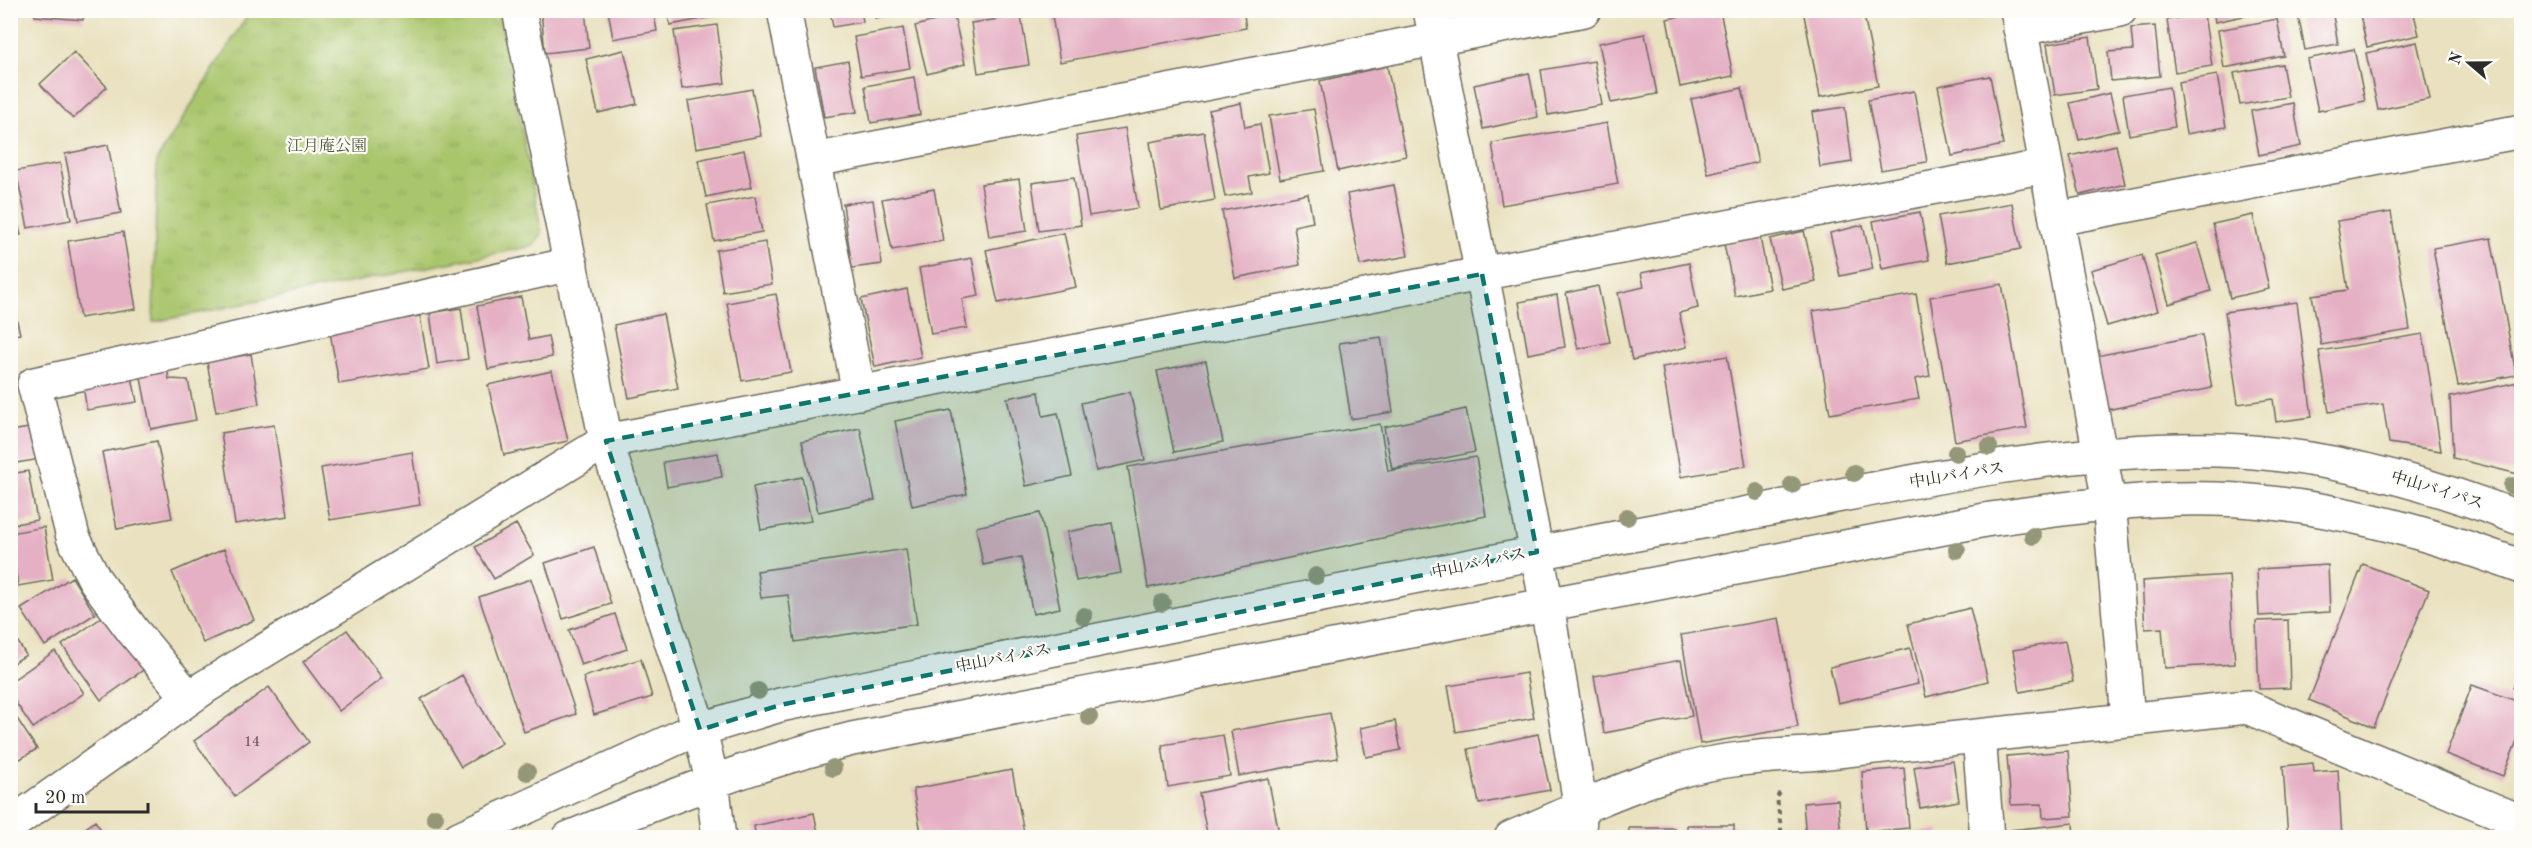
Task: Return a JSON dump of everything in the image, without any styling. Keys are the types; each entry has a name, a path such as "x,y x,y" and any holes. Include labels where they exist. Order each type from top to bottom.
{"street":[{"path":"519,10 606,441 700,730 712,781 719,837"},
{"path":"784,10 859,393"},
{"path":"814,160 1432,25 1584,10"},
{"path":"2121,10 2018,20 2109,502 2128,719"},
{"path":"1432,25 1547,605 1579,823"},
{"path":"2056,219 2522,131"},
{"path":"10,825 189,698 606,441 2046,166"},
{"path":"189,698 133,631 95,580 72,537 34,384 571,264"},
{"name":"中山バイパス","path":"459,837 700,730 780,705 1537,552 1963,474 2101,454 2219,450 2301,458 2385,475 2483,504 2522,519"},
{"path":"569,837 712,781 787,755 852,739 1985,520 2109,502 2216,499 2289,505 2377,522 2462,545 2522,567"},
{"path":"1511,837 1579,823 1675,772 1744,757 1809,754 2247,707 2522,822"},
{"path":"1979,735 1987,837"}],"path":[{"path":"1782,837 1777,796 1783,788"}],"highlighted area":[{"path":"1482,274 1537,552 780,705 700,730 606,441"}],"green space":[{"name":"江月庵公園","path":"250,11 499,11 542,234 533,246 153,322 157,160"}],"building":[{"path":"35,10 84,10 83,20 35,16"},
{"path":"541,10 585,10 589,48 545,53"},
{"path":"608,10 653,10 657,31 613,39"},
{"path":"667,10 727,10 728,14 670,25"},
{"path":"830,10 861,10 863,22 833,27"},
{"path":"873,10 907,10 907,12 875,18"},
{"path":"1051,10 1243,10 1246,28 1060,62"},
{"path":"1720,10 1733,76 1680,87 1667,19"},
{"path":"1803,10 1863,10 1878,86 1820,97"},
{"path":"2213,10 2252,10 2253,14 2215,22"},
{"path":"2332,10 2338,44 2305,50 2298,15"},
{"path":"2359,10 2413,10 2419,35 2367,47"},
{"path":"2204,14 2212,66 2175,72 2167,20"},
{"path":"954,16 965,64 927,74 915,26"},
{"path":"1021,16 1029,65 978,73 971,23"},
{"path":"2277,19 2284,56 2224,68 2218,30"},
{"path":"717,25 725,83 682,89 674,31"},
{"path":"2155,26 2160,76 2111,81 2108,52 2133,50 2131,28"},
{"path":"903,28 910,68 861,76 854,37"},
{"path":"1645,34 1657,94 1611,103 1599,43"},
{"path":"2090,37 2097,89 2055,95 2047,44"},
{"path":"2417,42 2430,99 2378,110 2366,53"},
{"path":"2354,49 2365,101 2318,111 2307,59"},
{"path":"624,50 637,104 598,113 586,59"},
{"path":"74,52 107,87 73,119 40,84"},
{"path":"848,61 857,112 824,117 815,67"},
{"path":"1594,61 1602,105 1548,115 1541,70"},
{"path":"2282,64 2288,97 2240,105 2234,73"},
{"path":"1387,66 1406,156 1338,171 1320,81"},
{"path":"1529,73 1538,117 1483,129 1474,85"},
{"path":"2217,75 2226,127 2186,134 2178,82"},
{"path":"1990,76 2003,145 1952,156 1938,86"},
{"path":"914,77 920,115 871,123 865,86"},
{"path":"2169,87 2175,127 2129,135 2123,95"},
{"path":"1742,88 1758,162 1708,174 1691,99"},
{"path":"752,89 761,136 696,148 688,101"},
{"path":"1914,91 1927,162 1881,170 1868,100"},
{"path":"2110,93 2119,130 2079,140 2070,103"},
{"path":"1241,103 1245,127 1260,124 1269,173 1249,177 1252,192 1225,197 1209,110"},
{"path":"2293,103 2301,146 2259,155 2251,111"},
{"path":"1845,107 1852,162 1820,167 1812,112"},
{"path":"1314,109 1324,171 1280,179 1269,116"},
{"path":"1607,123 1618,184 1502,205 1492,143"},
{"path":"1125,128 1138,208 1089,216 1076,136"},
{"path":"1204,132 1215,200 1161,210 1150,142"},
{"path":"108,145 121,213 78,221 65,154"},
{"path":"2116,145 2125,184 2080,195 2070,156"},
{"path":"744,150 752,187 706,197 698,160"},
{"path":"60,163 71,220 28,228 16,171"},
{"path":"1074,177 1081,225 1039,231 1032,183"},
{"path":"1019,179 1027,231 989,237 981,184"},
{"path":"1394,185 1408,256 1360,265 1347,194"},
{"path":"934,189 943,241 892,250 882,199"},
{"path":"10,193 21,235 10,237"},
{"path":"1308,194 1313,222 1294,226 1300,265 1235,278 1222,211"},
{"path":"755,196 762,232 714,241 707,205"},
{"path":"873,200 882,264 852,268 843,204"},
{"path":"2012,203 2021,249 1947,263 1938,216"},
{"path":"1920,212 1929,260 1882,269 1873,221"},
{"path":"2391,212 2410,330 2321,345 2312,295 2348,290 2337,221"},
{"path":"2253,215 2269,289 2230,298 2213,224"},
{"path":"1863,225 1873,269 1840,276 1830,233"},
{"path":"1804,231 1816,282 1782,289 1770,239"},
{"path":"123,232 136,309 80,318 68,241"},
{"path":"1064,233 1076,287 998,303 986,250"},
{"path":"1760,237 1770,289 1735,296 1724,244"},
{"path":"2491,238 2516,375 2458,386 2433,248"},
{"path":"765,242 772,284 723,292 716,250"},
{"path":"2197,243 2211,291 2169,304 2155,255"},
{"path":"2142,255 2158,311 2107,326 2091,270"},
{"path":"972,258 979,296 962,299 967,328 931,334 919,268"},
{"path":"1689,263 1698,308 1679,313 1687,347 1632,360 1618,293 1644,287 1641,273"},
{"path":"2002,284 2027,428 1955,441 1930,297"},
{"path":"1598,286 1610,342 1578,349 1566,293"},
{"path":"907,289 921,357 875,367 861,299"},
{"path":"10,291 20,334 10,336"},
{"path":"776,294 791,372 742,381 727,303"},
{"path":"1916,294 1930,376 1915,379 1919,399 1830,414 1813,311"},
{"path":"1557,295 1565,347 1528,354 1519,302"},
{"path":"521,297 529,340 548,336 552,357 488,369 477,306"},
{"path":"2297,302 2312,417 2276,422 2273,399 2238,404 2225,312"},
{"path":"461,308 468,359 437,364 430,313"},
{"path":"663,314 678,388 629,398 614,325"},
{"path":"420,316 429,369 339,384 330,332"},
{"path":"2423,334 2441,451 2389,443 2383,404 2329,412 2319,351"},
{"path":"2202,335 2212,388 2102,411 2091,357"},
{"path":"1381,337 1393,412 1351,419 1339,343"},
{"path":"251,354 259,404 216,412 207,362"},
{"path":"1727,356 1746,466 1681,477 1662,367"},
{"path":"1206,361 1223,442 1174,452 1157,371"},
{"path":"167,368 169,379 188,380 196,420 151,429 140,373"},
{"path":"552,371 568,441 504,455 488,385"},
{"path":"131,372 137,402 87,410 82,380"},
{"path":"2522,381 2522,475 2453,458 2450,397"},
{"path":"1039,392 1043,416 1058,413 1072,476 1026,486 1007,398"},
{"path":"1130,392 1145,460 1096,471 1081,403"},
{"path":"1466,409 1475,452 1392,469 1384,427"},
{"path":"951,410 967,494 912,506 895,421"},
{"path":"1380,424 1388,471 1476,457 1486,516 1148,588 1128,467"},
{"path":"274,425 288,516 235,524 221,433"},
{"path":"36,427 41,459 10,464 10,431"},
{"path":"860,428 875,500 818,512 802,441"},
{"path":"157,441 172,518 117,529 102,452"},
{"path":"412,452 420,505 330,520 321,468"},
{"path":"718,453 722,477 667,487 663,462"},
{"path":"28,471 37,520 10,525 10,474"},
{"path":"802,477 811,521 761,530 753,487"},
{"path":"1040,513 1060,608 1033,614 1021,557 983,565 976,527"},
{"path":"1112,523 1121,573 1076,581 1067,532"},
{"path":"516,524 534,555 494,579 475,547"},
{"path":"44,527 53,580 18,586 10,533"},
{"path":"594,547 611,604 563,619 545,563"},
{"path":"224,549 254,620 203,643 172,572"},
{"path":"906,549 917,624 795,642 788,595 761,598 757,571"},
{"path":"2363,564 2429,590 2374,727 2309,700"},
{"path":"2328,565 2330,612 2259,616 2257,569"},
{"path":"2229,575 2235,664 2165,668 2162,628 2145,629 2142,581"},
{"path":"72,577 95,614 45,646 21,609"},
{"path":"531,579 576,714 524,732 479,597"},
{"path":"1970,608 1988,681 1926,697 1908,624"},
{"path":"107,614 146,668 101,700 62,645"},
{"path":"615,614 627,649 581,665 569,630"},
{"path":"1779,618 1798,727 1700,744 1681,635"},
{"path":"2288,620 2290,688 2259,689 2256,621"},
{"path":"10,629 26,655 10,665"},
{"path":"347,630 382,678 339,711 303,662"},
{"path":"2065,641 2073,682 2020,692 2013,650"},
{"path":"1910,648 1918,684 1838,703 1830,667"},
{"path":"55,651 84,693 33,728 10,694 10,682"},
{"path":"641,659 652,697 594,715 583,677"},
{"path":"1681,660 1692,716 1604,733 1594,676"},
{"path":"2522,666 2522,691 2513,688"},
{"path":"1526,673 1534,718 1456,732 1448,686"},
{"path":"462,675 502,743 461,767 421,699"},
{"path":"2472,685 2522,703 2522,728 2503,776 2446,754"},
{"path":"269,687 309,742 235,796 194,741"},
{"path":"10,708 37,749 10,765"},
{"path":"1330,713 1338,758 1239,776 1231,731"},
{"path":"1395,721 1401,750 1366,757 1360,728"},
{"path":"1538,734 1550,790 1479,804 1468,749"},
{"path":"1223,735 1230,776 1168,787 1162,745"},
{"path":"2068,751 2073,816 2043,818 2042,804 2011,805 2007,756"},
{"path":"1953,761 1959,801 1920,808 1914,767"},
{"path":"2313,763 2314,772 2338,770 2342,838 2288,838 2283,766"},
{"path":"1904,768 1909,828 1866,832 1862,772"},
{"path":"1012,770 1025,838 922,838 913,789"},
{"path":"1268,778 1280,838 1208,838 1199,793"},
{"path":"1838,800 1841,838 1806,838 1803,803"},
{"path":"814,813 819,838 756,838 754,826"},
{"path":"95,821 107,838 73,838"},
{"path":"2073,823 2074,838 2012,838 2011,830"},
{"path":"1687,825 1734,825 1734,838 1687,838"},
{"path":"1629,828 1674,828 1674,838 1629,838"},
{"path":"1939,830 1940,838 1882,838 1882,836"}]}
